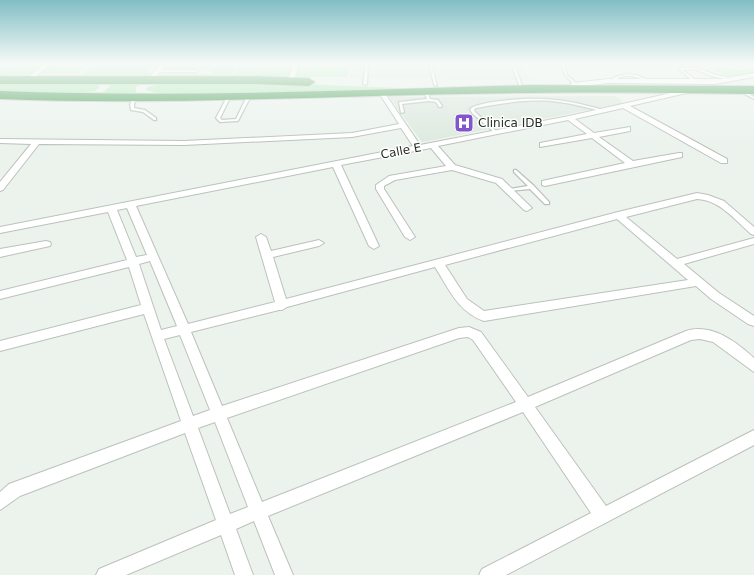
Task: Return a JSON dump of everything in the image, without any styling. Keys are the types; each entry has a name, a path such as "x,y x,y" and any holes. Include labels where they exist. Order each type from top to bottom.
{"highway":[{"path":"61,97 93,92 97,90"},
{"path":"141,90 142,92 162,97"},
{"path":"412,90 430,92 455,90"},
{"path":"0,95 61,97 162,97 502,90"},
{"path":"614,90 626,99 628,102 625,106"},
{"path":"616,90 631,97 649,100"}],"street":[{"name":"Calle E","path":"0,230 604,111 649,100 680,90"},
{"path":"382,93 402,126 418,148"},
{"path":"625,106 724,161"},
{"path":"569,118 632,164"},
{"path":"0,141 184,144 352,135 402,126"},
{"path":"543,145 627,129"},
{"path":"0,188 36,142"},
{"path":"433,145 452,167"},
{"path":"545,183 679,155"},
{"path":"336,164 374,246"},
{"path":"410,237 380,189 380,185 385,180 452,167 499,181 527,208"},
{"path":"157,336 282,306 618,215 702,196 720,203 754,232"},
{"path":"130,204 184,329 284,575"},
{"path":"111,207 133,262 157,336 227,524 244,575"},
{"path":"618,215 698,282 753,322"},
{"path":"261,237 282,306"},
{"path":"675,263 754,241"},
{"path":"266,255 319,243"},
{"path":"0,253 46,244"},
{"path":"0,295 153,257"},
{"path":"438,263 466,306 477,314 484,316 698,282"},
{"path":"0,346 149,308"},
{"path":"0,502 21,488 190,424 460,333 469,332 477,336 603,516"},
{"path":"105,575 227,524 525,405 690,334 699,333 710,335 721,340 754,366"},
{"path":"488,575 754,437"}],"lane":[{"path":"748,90 754,98"},
{"path":"402,112 400,103 430,92 440,106"},
{"path":"229,96 218,118 221,121 237,120 249,96"},
{"path":"135,97 132,104 132,109 144,112 155,119"},
{"path":"495,132 473,112 472,109 475,107 508,101 539,99 554,100 604,111"},
{"path":"516,171 547,203"},
{"path":"510,190 532,187"}],"shaded area":[{"name":"Clinica IDB","path":"614,96 622,100 620,104 422,142 389,97"}],"green space":[{"path":"0,90 96,90 86,92 0,93"},
{"path":"106,90 136,90 136,94 102,93"},
{"path":"146,90 406,90 161,94"}],"place":[{"name":"Clinica IDB","path":"464,123"}]}
